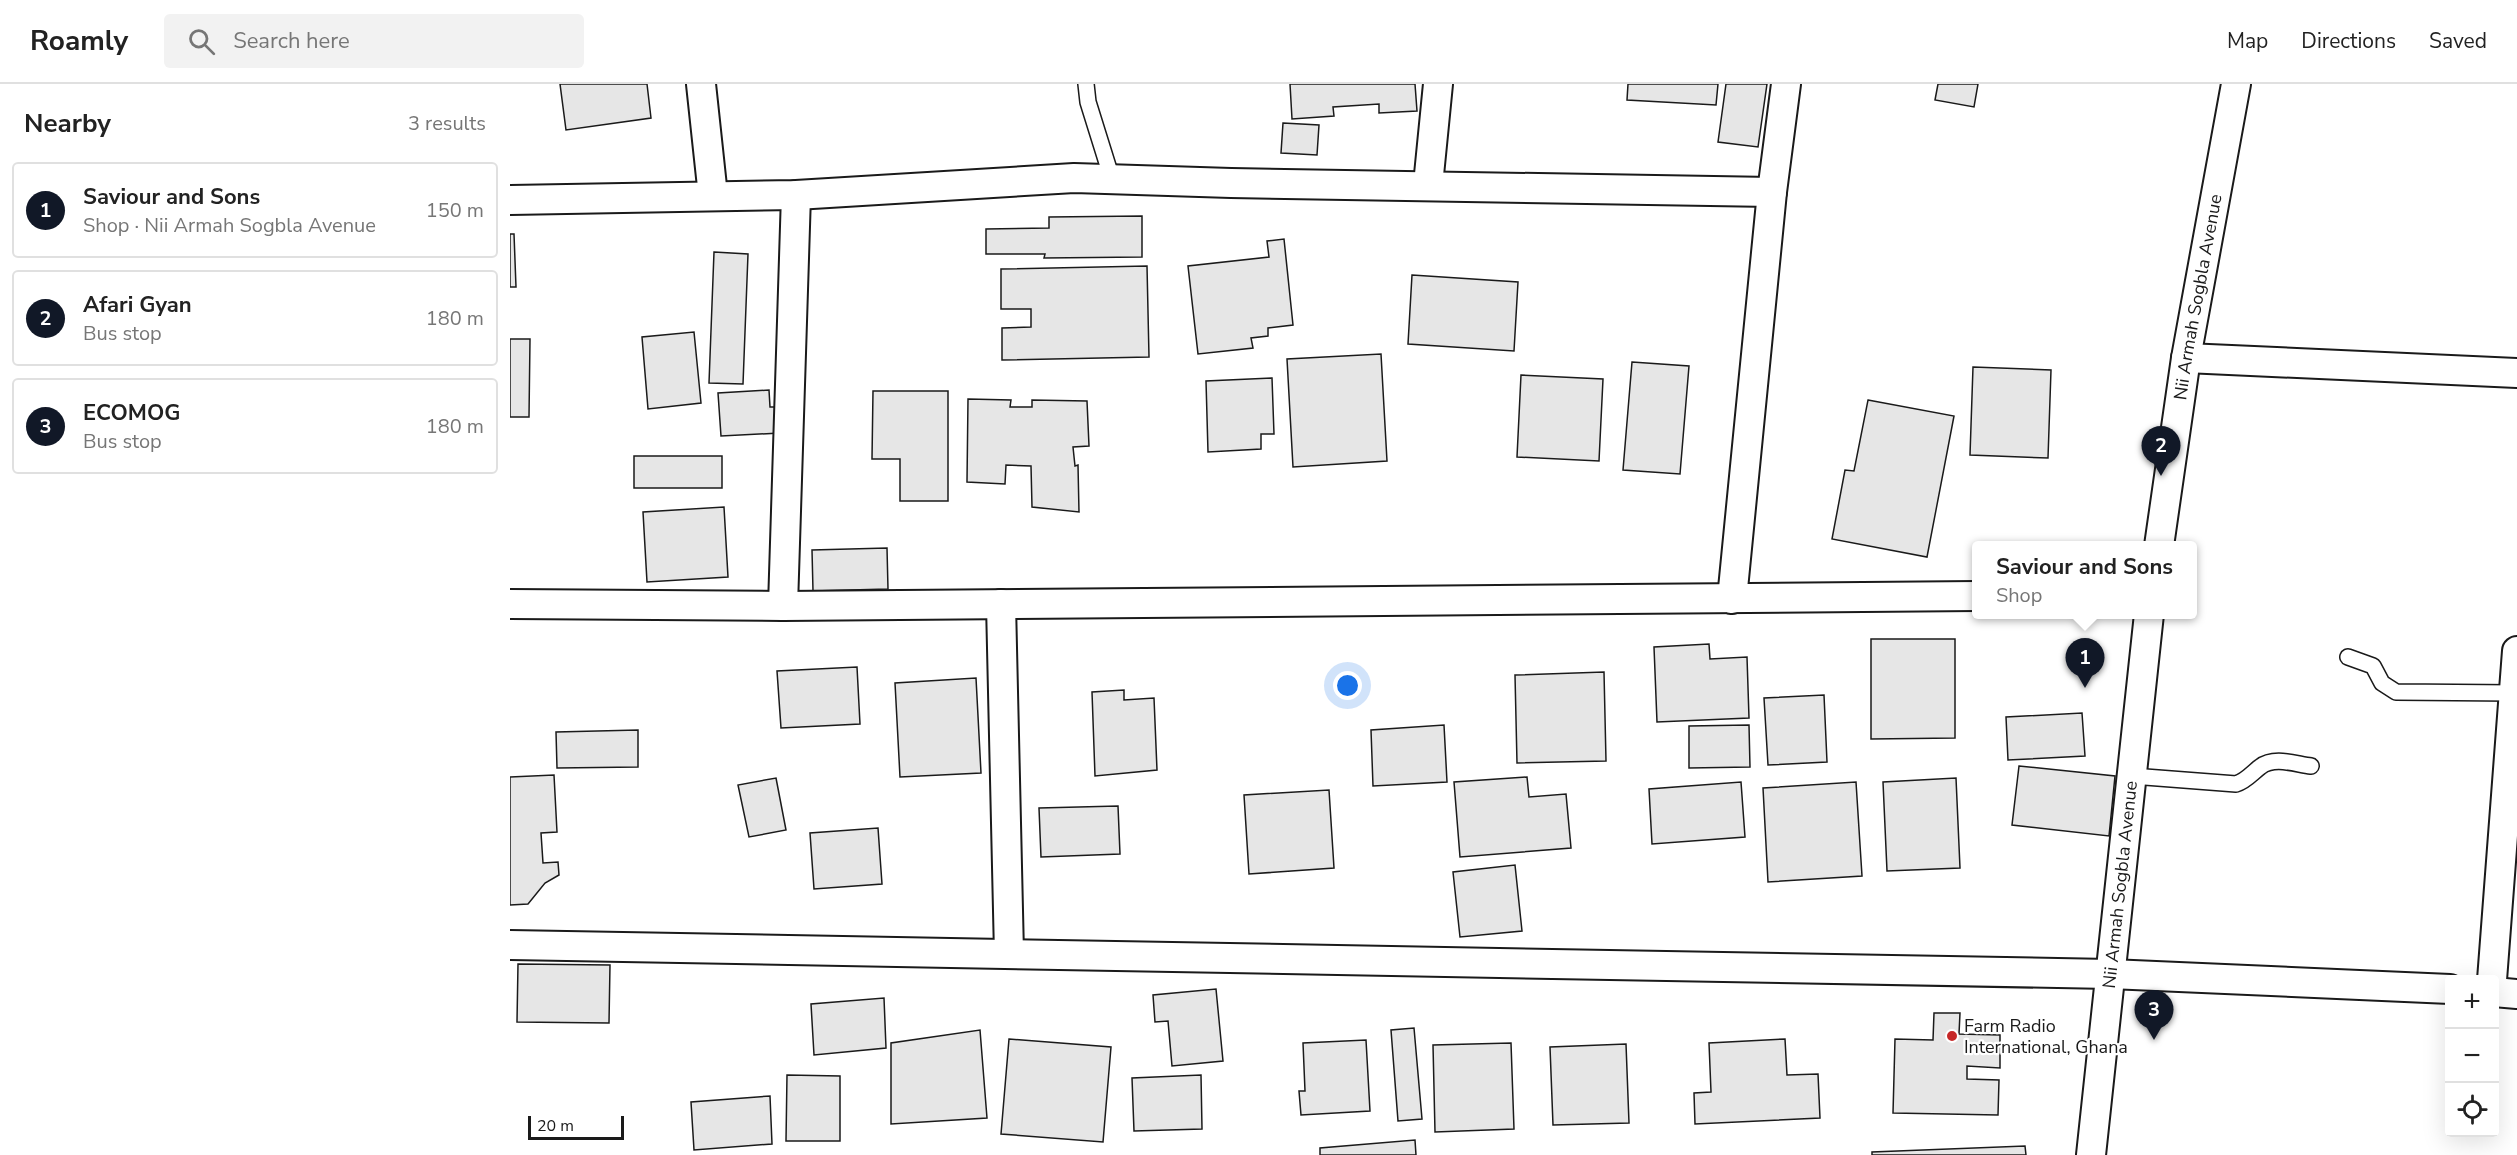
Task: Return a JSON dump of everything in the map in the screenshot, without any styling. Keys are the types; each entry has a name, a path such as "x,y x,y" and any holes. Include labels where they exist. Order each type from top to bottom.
{"street":[{"path":"701,84 713,196"},
{"path":"1428,185 1438,84"},
{"path":"1732,599 1786,84"},
{"name":"Nii Armah Sogbla Avenue","path":"2160,541 2186,358 2236,84"},
{"path":"510,200 796,195 1074,178 1773,192"},
{"path":"783,606 796,195"},
{"path":"2186,358 2517,373"},
{"path":"510,604 783,606 1972,596"},
{"path":"1001,604 1009,954"},
{"name":"Nii Armah Sogbla Avenue","path":"2091,1155 2149,619"},
{"path":"2492,975 2517,651"},
{"path":"510,945 2110,974 2445,989"},
{"path":"2499,992 2517,994"}],"lane":[{"path":"1086,84 1088,102 1112,179"},
{"path":"2348,657 2373,666 2382,683 2396,692 2514,693"},
{"path":"2132,776 2236,784 2268,762 2311,766"}],"building":[{"path":"560,84 647,84 651,118 566,130"},
{"path":"1290,84 1415,84 1417,111 1379,113 1379,104 1333,107 1334,116 1292,119"},
{"path":"1628,84 1718,84 1716,105 1627,100"},
{"path":"1726,84 1767,84 1758,147 1718,142"},
{"path":"1938,84 1978,84 1974,107 1935,100"},
{"path":"1283,123 1319,125 1317,155 1281,153"},
{"path":"1142,216 1142,257 1044,258 1045,254 986,254 986,229 1049,228 1049,217"},
{"path":"510,234 514,234 516,287 510,287"},
{"path":"1284,239 1293,325 1268,328 1268,336 1251,338 1253,348 1198,354 1188,266 1269,257 1267,241"},
{"path":"714,252 748,254 743,384 709,383"},
{"path":"1147,266 1149,357 1002,360 1002,328 1031,327 1031,309 1001,309 1001,269"},
{"path":"1412,275 1518,282 1514,351 1408,344"},
{"path":"694,332 701,403 648,409 642,337"},
{"path":"510,339 530,339 529,417 510,417"},
{"path":"1381,354 1387,461 1293,467 1287,359"},
{"path":"1632,362 1689,366 1680,474 1623,470"},
{"path":"1973,367 2051,370 2048,458 1970,455"},
{"path":"1521,375 1603,379 1599,461 1517,457"},
{"path":"1272,378 1274,434 1261,434 1261,449 1208,452 1206,381"},
{"path":"769,390 770,407 779,407 780,433 721,436 718,393"},
{"path":"873,391 948,391 948,501 900,501 900,459 872,459"},
{"path":"968,399 1011,400 1010,407 1032,407 1032,400 1087,401 1089,446 1073,447 1075,466 1078,465 1079,512 1032,507 1031,466 1006,465 1005,484 967,482"},
{"path":"1868,400 1954,416 1927,557 1832,539 1845,470 1854,471"},
{"path":"634,456 722,456 722,488 634,488"},
{"path":"724,507 728,577 647,582 643,512"},
{"path":"887,548 888,589 813,591 812,550"},
{"path":"1871,639 1955,639 1955,738 1871,739"},
{"path":"1709,644 1710,659 1747,657 1749,718 1657,722 1654,647"},
{"path":"857,667 860,724 781,728 777,671"},
{"path":"1604,672 1606,761 1517,763 1515,675"},
{"path":"976,678 981,773 900,777 895,683"},
{"path":"1124,690 1124,700 1154,698 1157,770 1095,776 1092,692"},
{"path":"1824,695 1827,762 1768,765 1764,698"},
{"path":"2082,713 2085,756 2008,760 2006,717"},
{"path":"1444,725 1447,782 1373,786 1371,730"},
{"path":"1749,725 1750,767 1689,768 1689,726"},
{"path":"638,730 638,767 557,768 556,732"},
{"path":"2019,766 2115,776 2109,836 2012,825"},
{"path":"554,775 557,832 541,833 543,863 558,862 559,875 545,883 528,904 510,905 510,777"},
{"path":"1527,777 1529,797 1566,794 1571,848 1460,857 1454,782"},
{"path":"776,778 786,830 749,837 738,785"},
{"path":"1956,778 1960,868 1887,871 1883,782"},
{"path":"1741,782 1745,837 1652,844 1649,789"},
{"path":"1856,782 1862,876 1768,882 1763,788"},
{"path":"1329,790 1334,868 1249,874 1244,795"},
{"path":"1118,806 1120,854 1041,857 1039,808"},
{"path":"878,828 882,884 814,889 810,833"},
{"path":"1515,865 1522,931 1460,937 1453,872"},
{"path":"518,964 610,965 609,1023 517,1022"},
{"path":"1216,989 1223,1061 1172,1066 1168,1021 1155,1022 1153,995"},
{"path":"884,998 886,1048 814,1055 811,1004"},
{"path":"1934,1013 1960,1013 1959,1034 2000,1035 2000,1068 1967,1066 1967,1079 1999,1080 1998,1115 1893,1113 1895,1039 1933,1040"},
{"path":"1414,1028 1422,1119 1398,1121 1391,1030"},
{"path":"980,1030 987,1118 891,1124 891,1043"},
{"path":"1009,1039 1111,1047 1103,1142 1001,1134"},
{"path":"1785,1039 1787,1075 1818,1074 1820,1118 1695,1124 1694,1093 1711,1092 1709,1043"},
{"path":"1366,1040 1370,1111 1301,1115 1299,1091 1305,1091 1303,1043"},
{"path":"1511,1043 1514,1129 1435,1132 1433,1045"},
{"path":"1626,1044 1629,1123 1553,1125 1550,1047"},
{"path":"787,1075 840,1076 840,1141 786,1141"},
{"path":"1201,1075 1202,1129 1134,1131 1132,1078"},
{"path":"770,1096 772,1144 694,1150 691,1102"},
{"path":"1415,1140 1416,1155 1320,1155 1320,1148"},
{"path":"2025,1146 2026,1155 1872,1155 1872,1152"}],"place":[{"name":"Afari Gyan","path":"2161,476"},
{"name":"Saviour and Sons","path":"2085,688"},
{"name":"Farm Radio International, Ghana","path":"1952,1036"},
{"name":"ECOMOG","path":"2154,1040"}]}
